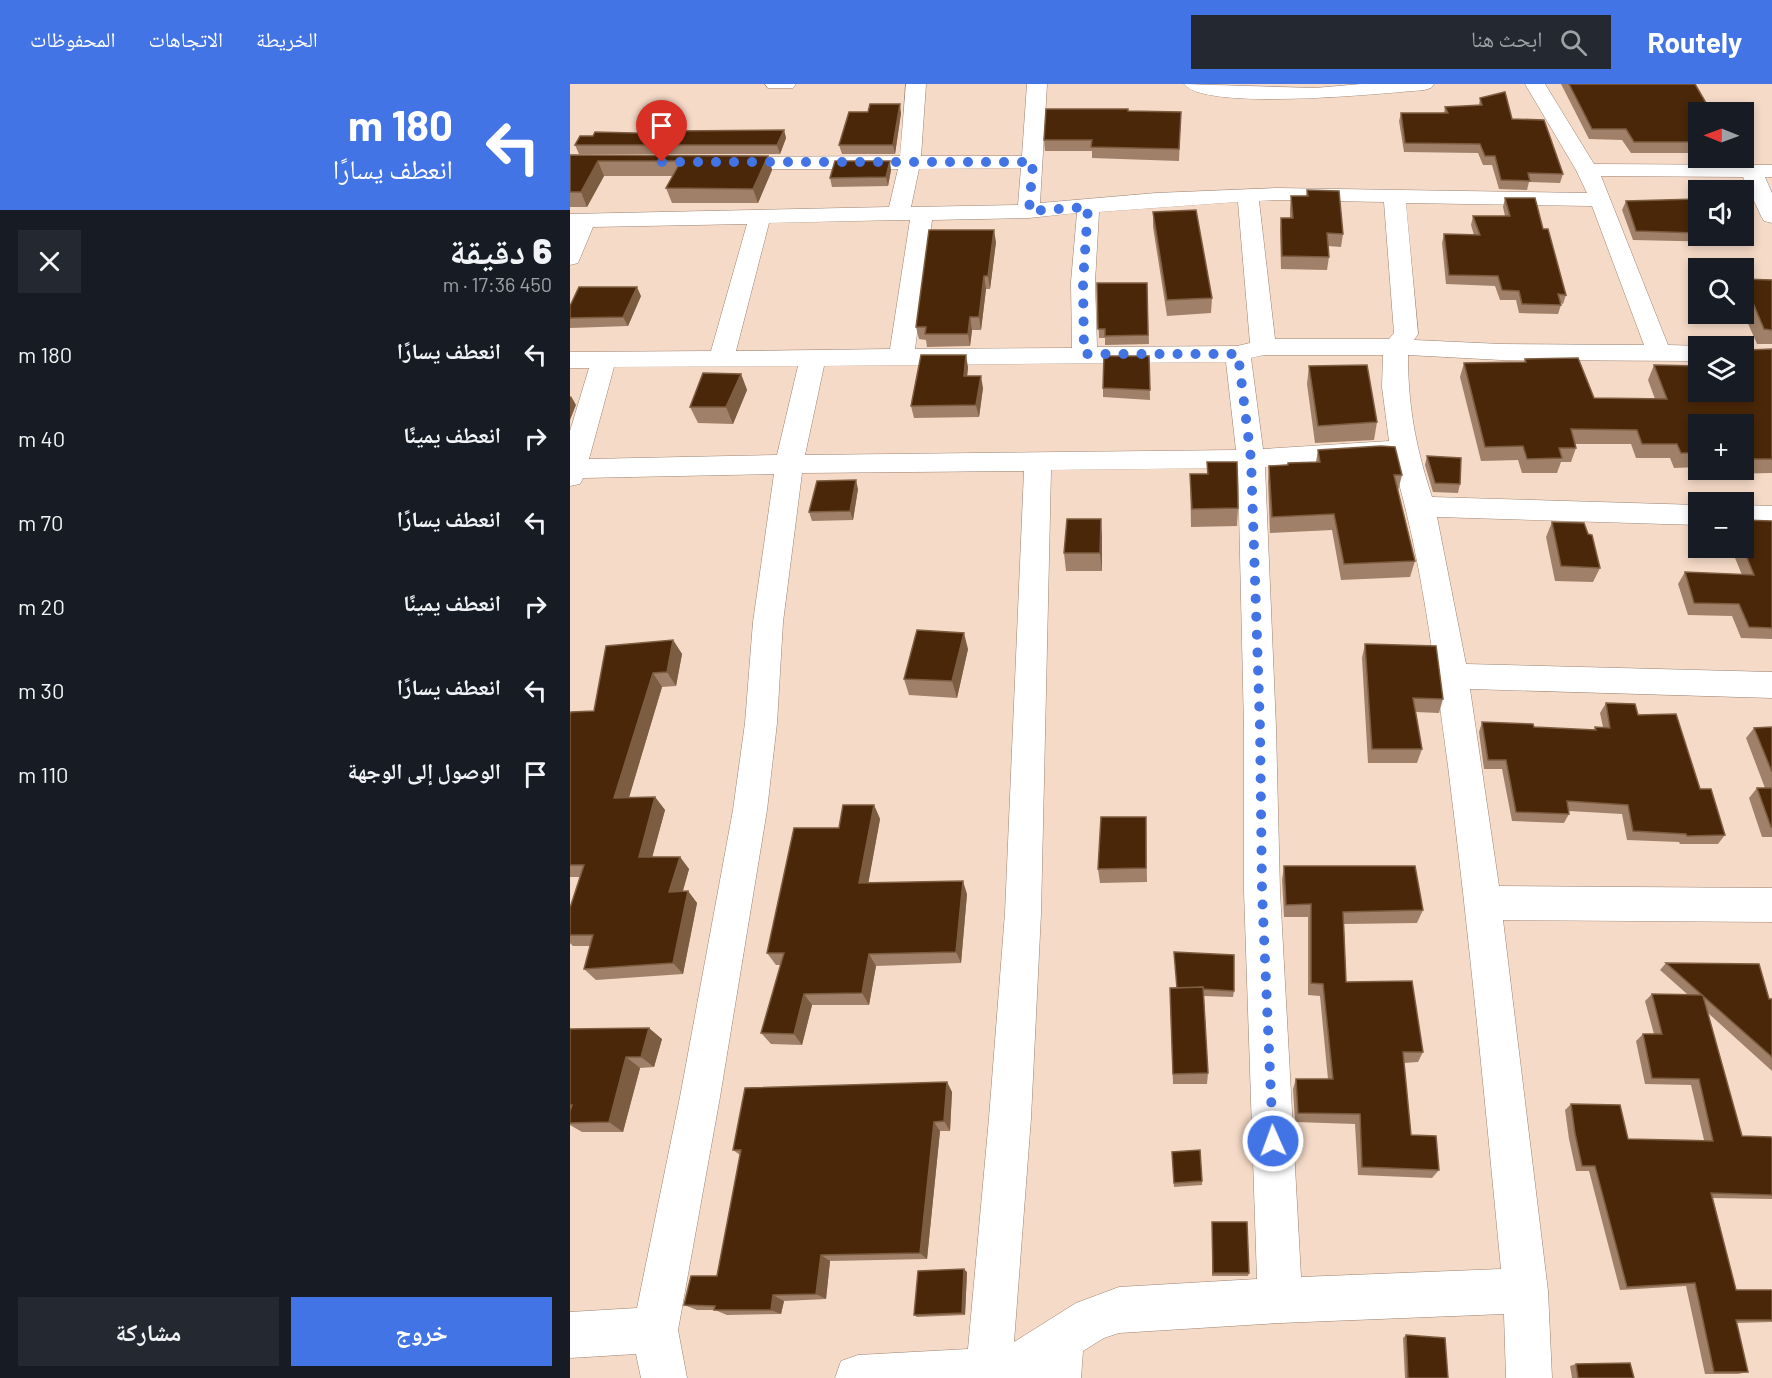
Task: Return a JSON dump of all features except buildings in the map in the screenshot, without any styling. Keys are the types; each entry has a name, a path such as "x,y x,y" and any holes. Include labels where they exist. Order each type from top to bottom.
{"street":[{"path":"775,84 786,84"},
{"path":"901,357 911,214 910,163 916,84"},
{"path":"1029,211 1037,84"},
{"path":"1194,84 1206,90 1315,94 1424,84"},
{"path":"1535,84 1587,170 1601,200 1659,353"},
{"path":"708,162 1033,162"},
{"path":"1587,170 1761,171 1772,216"},
{"path":"570,258 577,221 759,219 1029,211 1156,200 1248,196 1394,195 1601,200"},
{"path":"1394,195 1406,334 1396,347 1395,387 1403,449 1421,507 1452,676 1482,903 1526,1291 1529,1378"},
{"path":"1248,196 1263,347"},
{"path":"1084,354 1083,282 1088,207"},
{"path":"722,358 759,219"},
{"path":"570,360 1238,354 1263,347 1396,347 1501,352 1688,353"},
{"path":"1238,354 1251,459 1260,728 1262,891 1280,1300"},
{"path":"664,1378 655,1330 702,1086 750,810 761,723 768,622 789,464 813,357"},
{"path":"604,360 571,472 789,464 1251,459 1403,449"},
{"path":"989,1371 1010,1118 1022,924 1038,462"},
{"path":"1421,507 1688,515"},
{"path":"1754,515 1772,516"},
{"path":"1452,676 1772,685"},
{"path":"1482,903 1771,908"},
{"path":"858,1378 989,1371 1024,1363 1060,1359 1092,1319 1119,1310 1280,1300 1526,1291"},
{"path":"570,1335 655,1330"}],"route":[{"path":"662,162 1033,162 1029,211 1088,207 1083,282 1084,354 1238,354 1251,459 1260,728 1262,891 1273,1141"}]}
